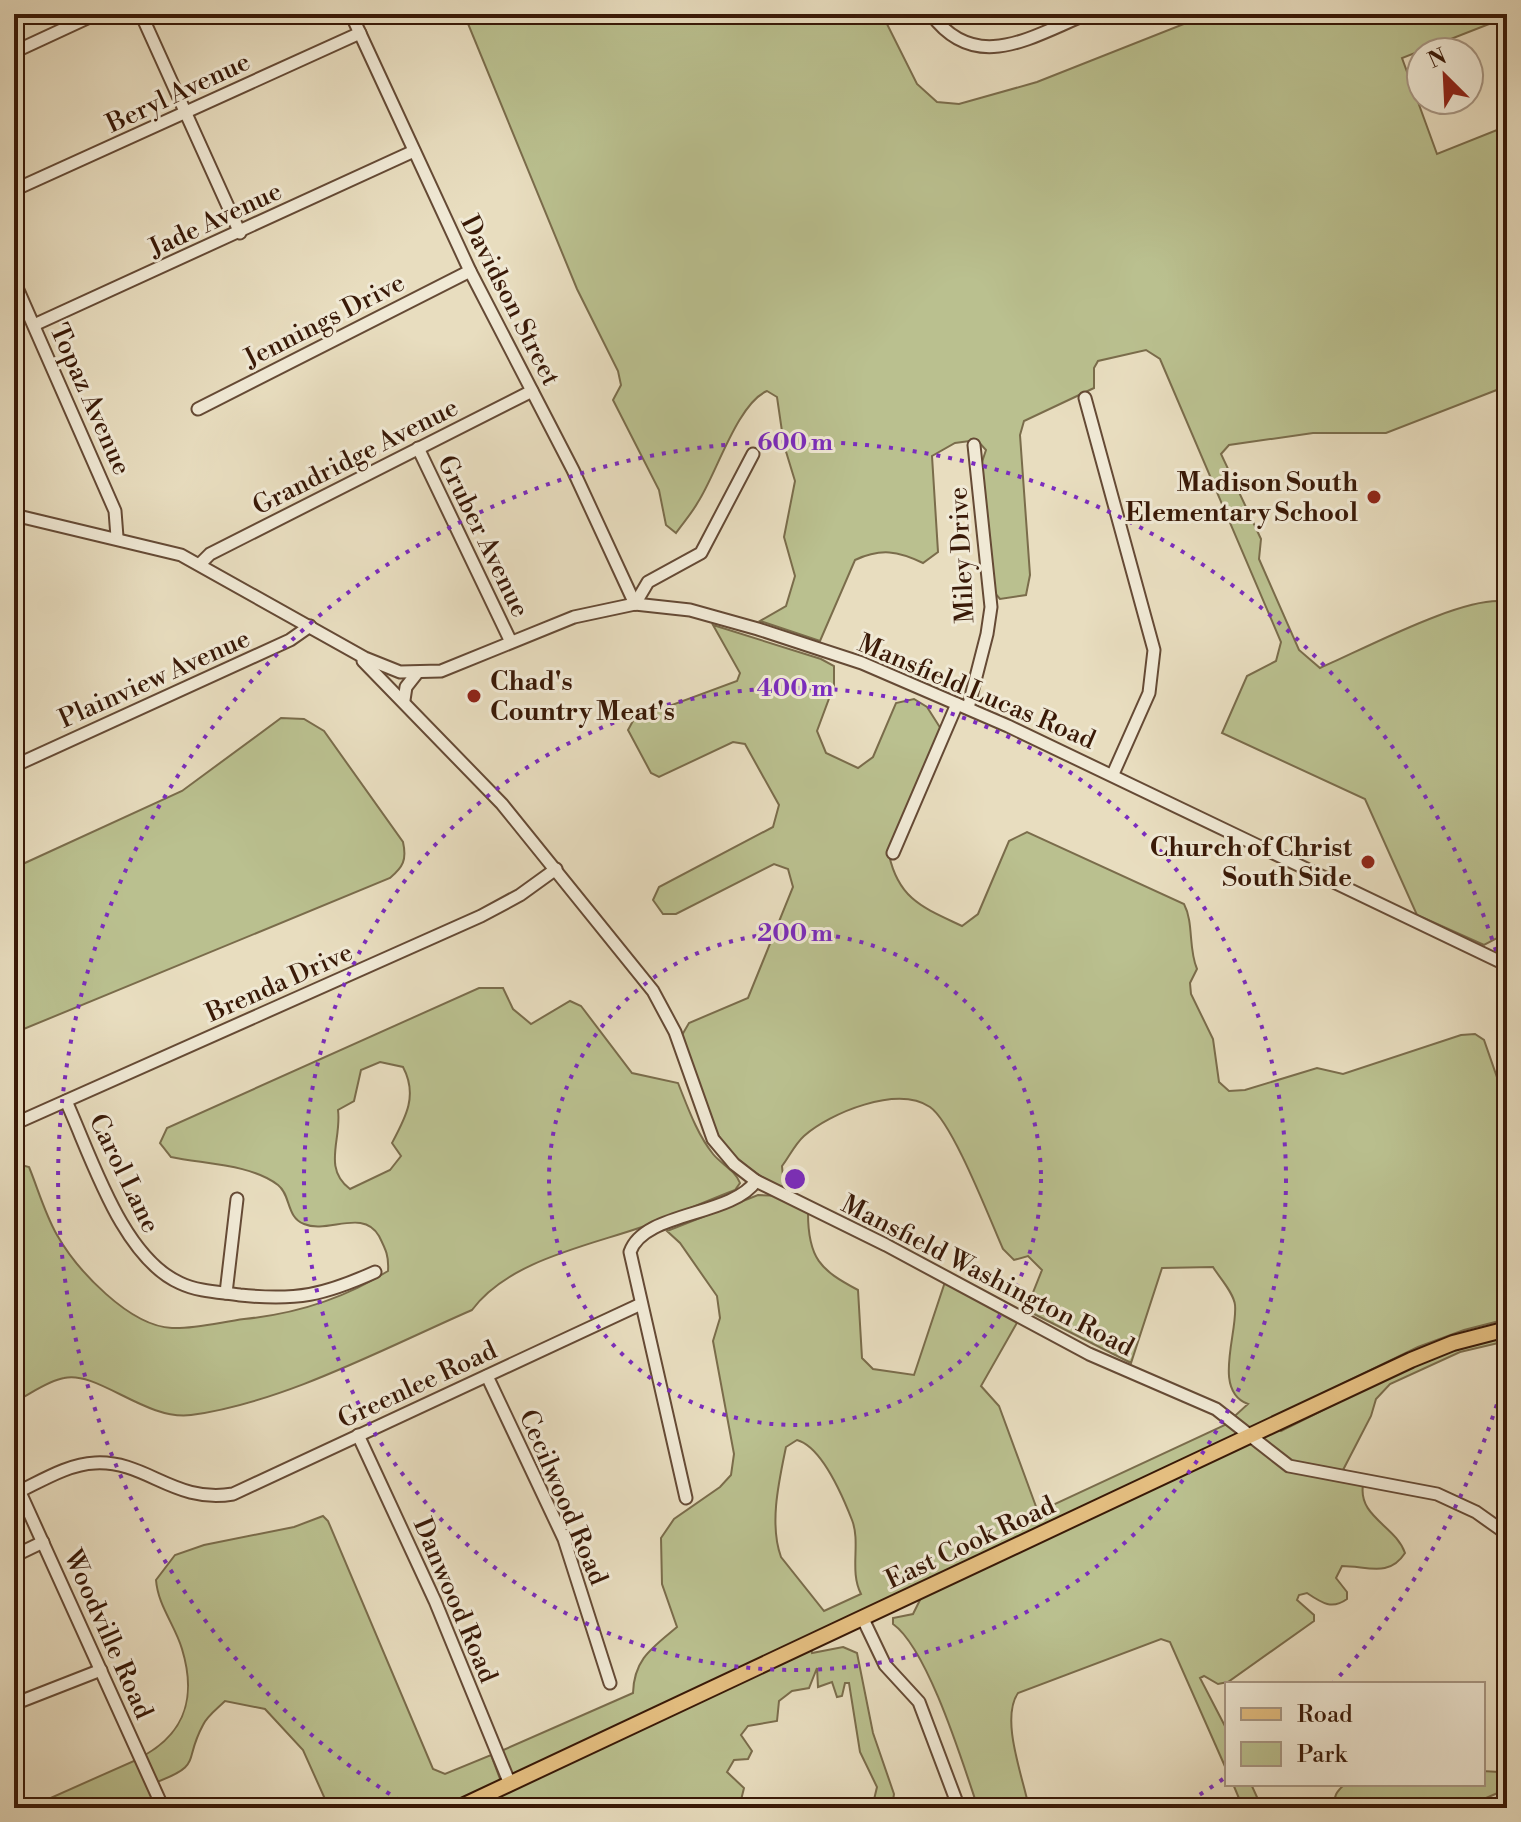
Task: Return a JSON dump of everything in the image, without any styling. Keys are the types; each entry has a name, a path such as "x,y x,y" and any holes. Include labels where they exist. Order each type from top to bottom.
{"main road":[{"name":"East Cook Road","path":"458,1808 1435,1350 1507,1329"}],"street":[{"path":"14,52 96,14"},
{"path":"141,14 240,233"},
{"name":"Davidson Street","path":"351,14 470,271 635,604"},
{"path":"931,14 959,40 986,49 1004,46 1057,19 1087,14"},
{"name":"Beryl Avenue","path":"14,190 360,33"},
{"name":"Jade Avenue","path":"34,325 414,151"},
{"name":"Jennings Drive","path":"198,409 470,271"},
{"name":"Topaz Avenue","path":"14,281 119,520 117,537"},
{"name":"Grandridge Avenue","path":"201,563 210,554 532,391"},
{"path":"1085,398 1154,650 1149,693 1113,774"},
{"name":"Miley Drive","path":"893,853 962,706 987,634 991,607 974,445"},
{"name":"Gruber Avenue","path":"418,448 511,642"},
{"path":"635,604 648,582 701,553 753,454"},
{"path":"14,515 156,546 201,563 352,651"},
{"name":"Mansfield Lucas Road","path":"352,651 403,672 441,671 574,617 635,604 690,610 862,663 962,706 1113,774 1507,965"},
{"name":"Plainview Avenue","path":"14,766 290,640 310,626"},
{"name":"Mansfield Washington Road","path":"352,651 478,777 556,869 660,1002 675,1032 713,1139 734,1164 756,1181 886,1245 1089,1354 1216,1409 1289,1466 1437,1494 1476,1512 1507,1534"},
{"path":"404,700 406,687 417,673"},
{"name":"Brenda Drive","path":"14,1124 481,916 520,895 556,869"},
{"name":"Carol Lane","path":"66,1101 126,1231 142,1257 178,1282 226,1293 282,1299 331,1292 375,1272"},
{"path":"686,1498 630,1260 632,1245 661,1225 745,1195 756,1181"},
{"path":"226,1293 237,1199"},
{"name":"Greenlee Road","path":"20,1491 69,1469 108,1463 192,1495 218,1496 248,1488 641,1304"},
{"name":"Cecilwood Road","path":"487,1376 564,1539 610,1683"},
{"name":"Danwood Road","path":"358,1435 435,1601 510,1784"},
{"name":"Woodville Road","path":"14,1479 163,1808"},
{"path":"14,1556 43,1542"},
{"path":"863,1619 885,1665 919,1702 959,1808"},
{"path":"14,1704 101,1670"}],"green space":[{"path":"464,14 882,14 917,84 937,102 959,104 1037,82 1209,14 1507,14 1507,17 1458,36 1405,36 1405,57 1402,58 1405,66 1405,116 1423,116 1437,154 1507,126 1507,386 1386,433 1313,433 1229,445 1221,454 1261,539 1259,559 1299,650 1320,668 1441,614 1489,602 1507,602 1507,933 1484,945 1417,915 1365,799 1222,733 1247,676 1276,661 1281,642 1160,359 1146,350 1098,361 1094,368 1094,388 1024,421 1020,435 1030,575 1026,595 1000,599 993,591 981,465 986,450 977,440 955,443 932,456 938,552 923,563 889,552 855,560 820,641 760,621 786,606 795,576 784,537 795,481 784,445 777,397 767,391 746,410 705,490 676,533 666,525 659,490 613,400 621,385 618,371 577,289"},
{"path":"713,625 821,659 834,666 834,685 817,731 826,753 858,768 873,757 896,703 914,699 927,707 941,729 889,855 893,870 906,892 936,914 962,926 978,914 1009,841 1027,832 1184,904 1197,969 1190,983 1191,994 1213,1039 1219,1082 1229,1091 1245,1090 1317,1068 1343,1074 1461,1035 1475,1034 1484,1040 1507,1106 1507,1319 1464,1330 1418,1347 1266,1421 1281,1431 1420,1364 1477,1344 1507,1337 1507,1341 1460,1352 1390,1384 1376,1399 1371,1416 1342,1472 1363,1485 1366,1505 1394,1535 1405,1553 1399,1561 1385,1568 1342,1566 1336,1578 1347,1592 1347,1599 1332,1605 1307,1593 1299,1595 1297,1600 1314,1615 1314,1621 1228,1682 1218,1684 1204,1676 1200,1678 1225,1726 1225,1766 1170,1642 1161,1639 1018,1693 1013,1704 1012,1733 1029,1808 978,1808 931,1682 906,1637 893,1624 893,1618 913,1614 921,1598 512,1778 501,1751 633,1693 637,1671 646,1655 677,1627 662,1584 661,1538 674,1519 720,1487 731,1475 734,1454 713,1341 720,1318 717,1296 680,1243 667,1231 758,1195 785,1196 808,1213 810,1241 825,1269 858,1290 862,1358 873,1369 914,1375 945,1282 1018,1321 981,1386 999,1406 1038,1512 1225,1425 1248,1404 1237,1397 1231,1387 1229,1360 1235,1305 1213,1267 1162,1268 1131,1363 1026,1310 1042,1270 1028,1256 1014,1260 1003,1249 960,1151 930,1107 916,1101 882,1100 830,1119 804,1136 782,1166 784,1188 758,1175 724,1144 705,1106 682,1035 689,1023 748,998 793,887 788,869 774,864 676,914 663,914 653,900 659,887 773,827 779,805 745,744 733,742 659,777 651,773 628,730 634,719 737,681 740,673","holes":["797,1440 815,1452 837,1486 852,1520 856,1538 856,1576 861,1594 824,1611 781,1557 776,1531 776,1502 786,1447"]},
{"path":"281,718 304,719 324,731 403,842 404,858 398,870 390,878 14,1033 14,868 182,791"},
{"path":"479,988 503,988 513,1009 531,1024 570,1001 581,1006 632,1073 678,1083 702,1138 740,1183 735,1190 665,1218 527,1267 487,1293 472,1310 334,1372 262,1399 226,1409 174,1415 157,1411 91,1381 64,1378 14,1402 14,1163 29,1167 53,1227 77,1264 122,1307 156,1325 190,1327 282,1313 337,1297 388,1271 385,1249 372,1228 355,1223 304,1224 294,1216 282,1189 267,1178 241,1169 171,1157 160,1143 167,1128","holes":["380,1062 403,1067 410,1096 406,1115 392,1143 401,1156 390,1170 350,1189 342,1181 335,1162 338,1110 354,1101 361,1070"]},
{"path":"323,1516 328,1521 433,1769 445,1774 491,1755 502,1784 445,1808 329,1808 303,1750 265,1709 225,1701 205,1722 186,1766 157,1782 145,1755 170,1735 179,1723 188,1696 188,1682 182,1649 160,1598 156,1580 175,1555 204,1545 294,1527"},
{"path":"843,1647 857,1653 873,1733 894,1794 892,1808 872,1808 877,1787 860,1752 849,1683 845,1683 842,1696 837,1697 832,1682 818,1687 817,1668 809,1688 792,1691 779,1701 777,1721 748,1726 741,1735 752,1751 748,1759 734,1760 727,1772 744,1788 739,1808 472,1808 811,1649 812,1653"},
{"path":"136,1760 158,1808 41,1808 46,1800"},
{"path":"1507,1769 1507,1789 1486,1798 1484,1808 1336,1808 1335,1804 1336,1794 1343,1786 1485,1786 1485,1771"},
{"path":"1234,1786 1252,1786 1262,1808 1243,1808"}],"place":[{"name":"Madison South Elementary School","path":"1374,497"},
{"name":"Chad's Country Meat's","path":"474,696"},
{"name":"Church of Christ South Side","path":"1368,862"}]}
